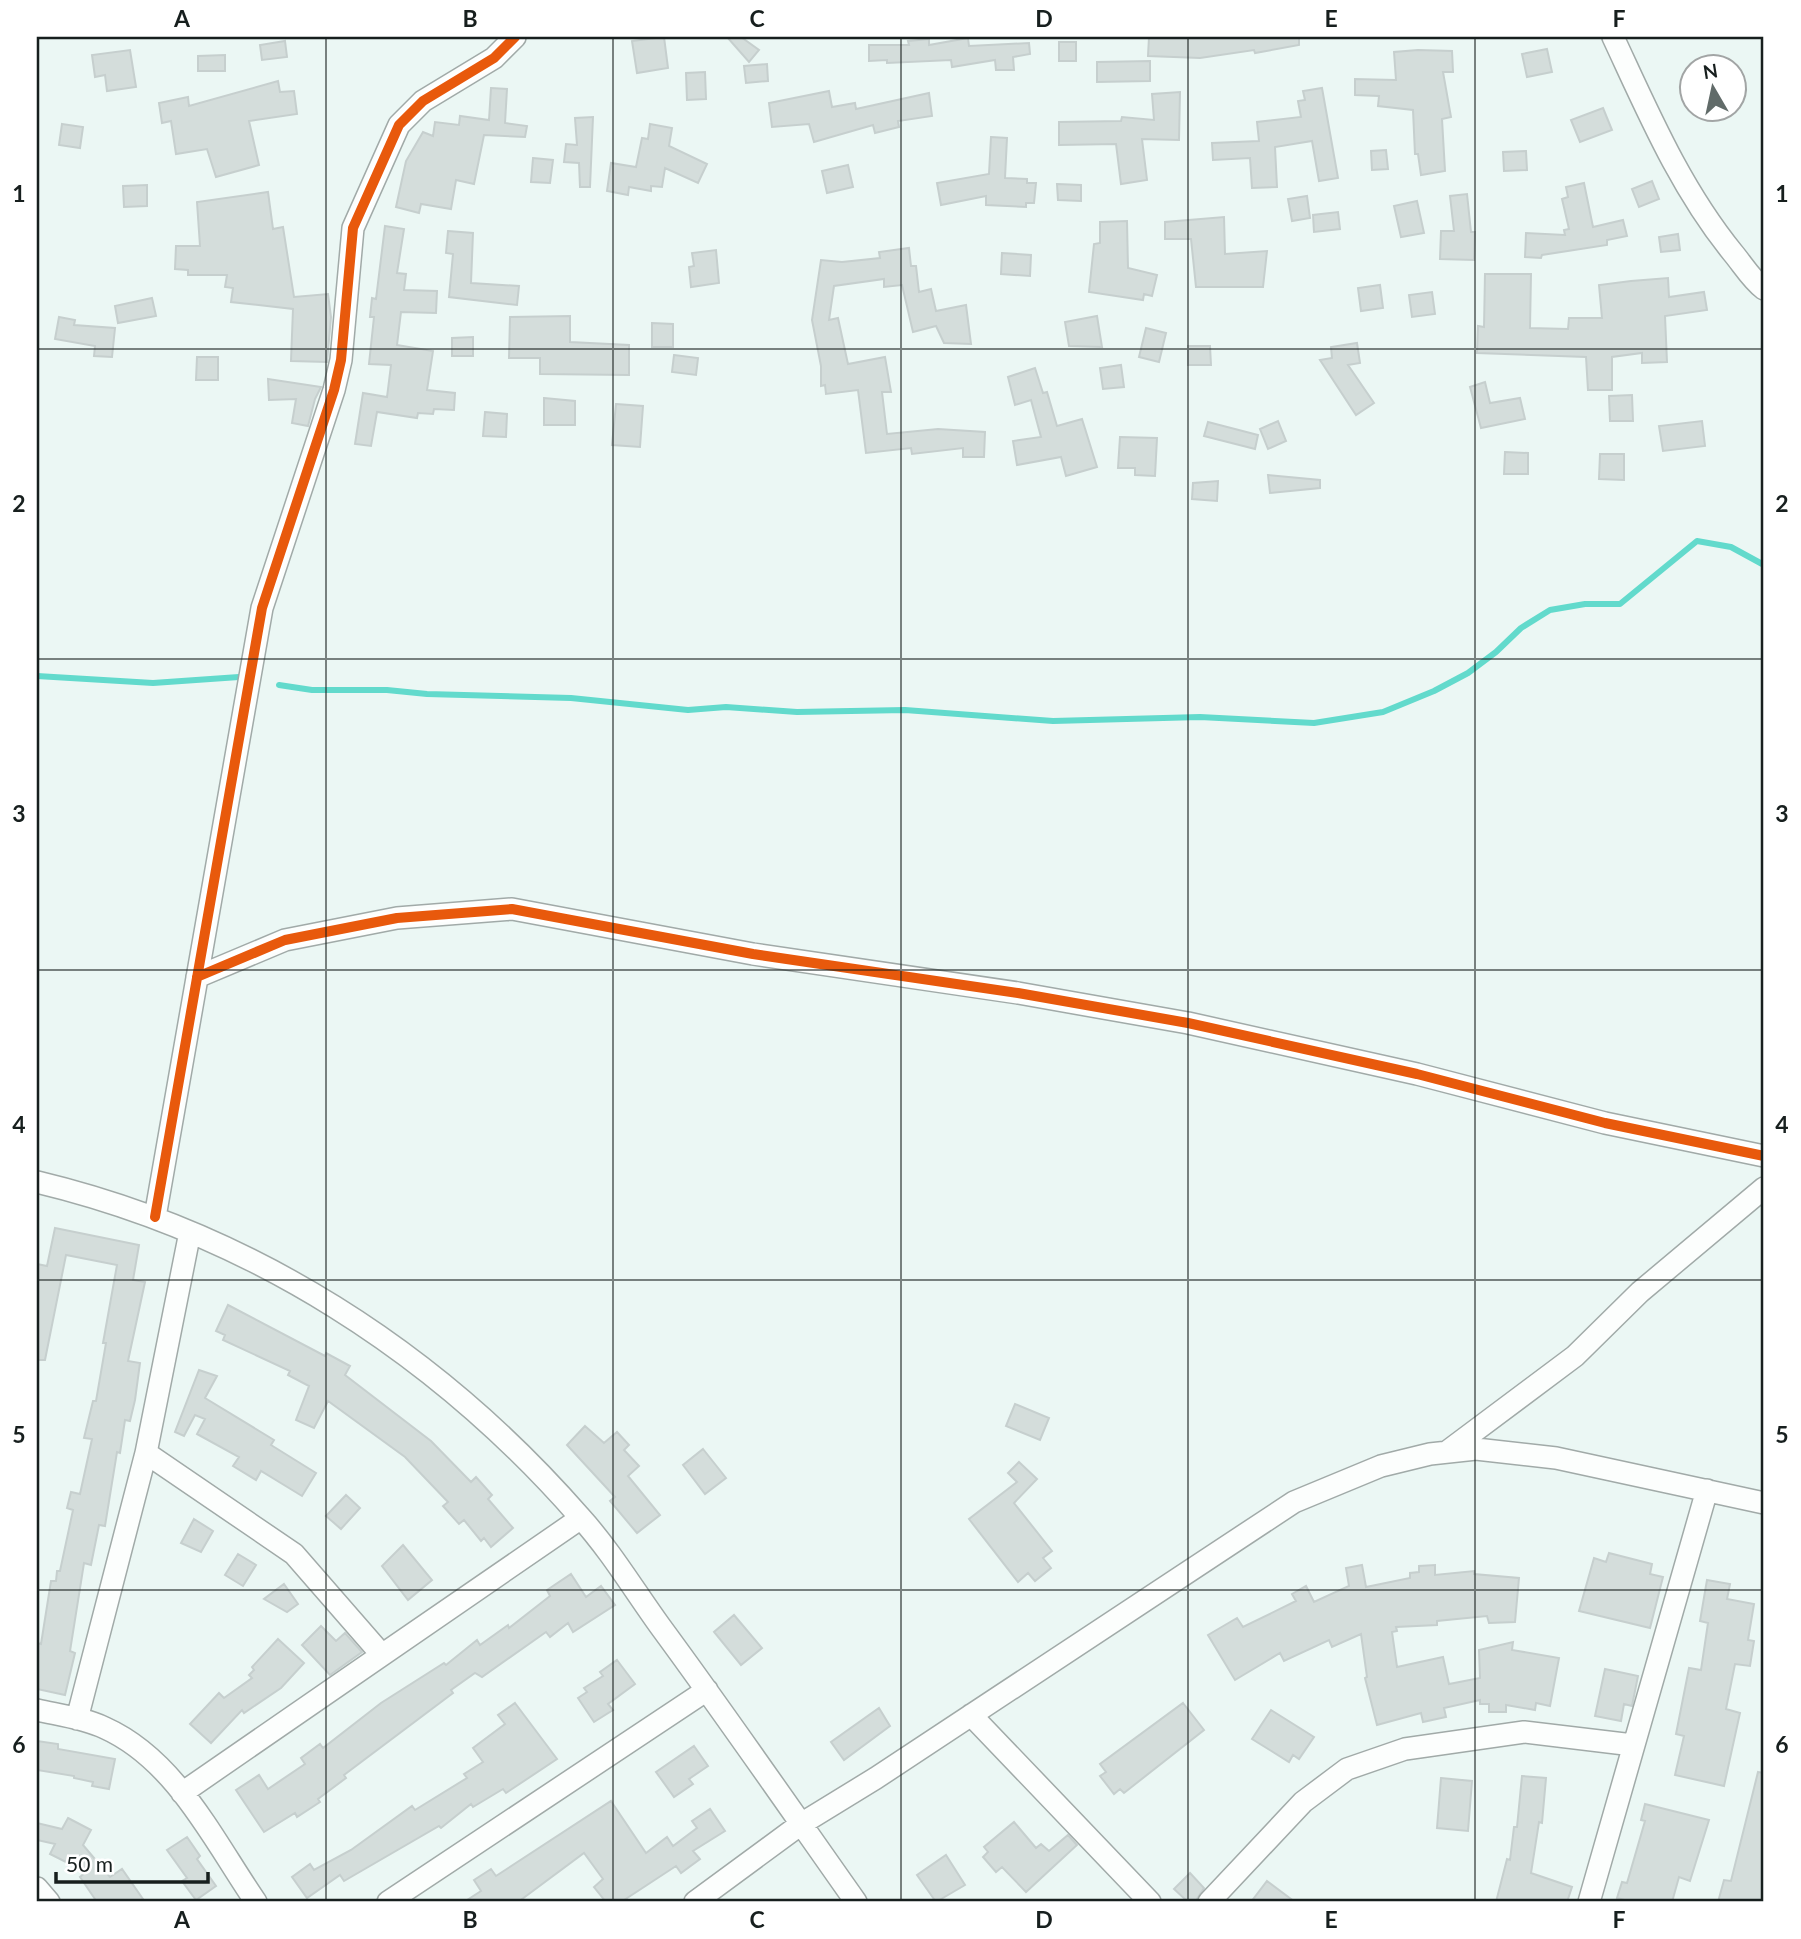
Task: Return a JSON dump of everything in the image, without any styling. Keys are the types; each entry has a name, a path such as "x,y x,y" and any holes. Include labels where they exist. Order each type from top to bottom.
{"street":[{"path":"155,1217 262,608 334,390 341,360 349,259 356,217 399,125 412,109 494,58 514,37"},
{"path":"1613,37 1669,155 1692,196 1715,230 1764,289"},
{"path":"197,977 285,940 397,918 512,909 753,954 1018,993 1188,1023 1417,1074 1605,1123 1764,1156"},
{"path":"37,1182 155,1217 272,1269 423,1365 496,1430 581,1518 707,1690 856,1902"},
{"path":"1446,1452 1575,1356 1640,1292 1764,1188"},
{"path":"78,1718 146,1453 190,1232"},
{"path":"695,1902 801,1824 1294,1502 1381,1466 1446,1452 1476,1449 1556,1458 1764,1503"},
{"path":"146,1453 295,1554 382,1655"},
{"path":"1589,1902 1707,1490"},
{"path":"182,1793 581,1518"},
{"path":"388,1902 707,1690"},
{"path":"37,1710 78,1718 104,1727 129,1741 158,1765 182,1793 256,1902"},
{"path":"971,1715 1150,1902"},
{"path":"1209,1902 1303,1802 1348,1769 1405,1749 1524,1732 1633,1745"},
{"path":"37,1888 48,1902"}],"building":[{"path":"664,37 668,68 637,73 632,41"},
{"path":"727,37 741,37 759,50 749,62"},
{"path":"1149,37 1299,37 1299,45 1255,53 1254,50 1200,58 1148,56"},
{"path":"968,38 969,46 1029,43 1030,54 1013,57 1014,70 996,70 995,60 952,67 951,60 887,63 887,60 869,61 869,45 909,45 908,41 929,39 929,45"},
{"path":"285,41 287,57 262,60 260,45"},
{"path":"1059,42 1076,42 1076,61 1059,61"},
{"path":"1547,49 1552,72 1527,77 1522,54"},
{"path":"130,50 136,87 107,91 105,75 95,77 92,55"},
{"path":"1452,51 1453,72 1443,72 1451,117 1442,119 1445,171 1421,175 1418,154 1415,154 1413,110 1378,106 1379,96 1355,95 1355,79 1396,80 1394,52"},
{"path":"225,55 225,71 198,71 198,56"},
{"path":"1150,61 1150,81 1097,82 1097,62"},
{"path":"767,64 768,81 746,83 744,66"},
{"path":"705,72 706,99 687,100 686,73"},
{"path":"278,81 280,92 294,91 297,114 249,121 259,165 216,177 207,149 176,154 171,121 162,123 159,103 188,97 189,106"},
{"path":"491,88 507,89 505,123 527,126 525,137 484,135 474,184 456,180 451,209 421,204 419,213 396,207 406,161 423,132 433,136 435,122 459,125 460,116 489,120"},
{"path":"1322,88 1338,178 1319,181 1312,141 1275,147 1277,187 1252,188 1250,158 1213,160 1212,143 1259,141 1257,122 1301,117 1298,101 1305,100 1303,91"},
{"path":"829,91 832,107 855,103 856,109 929,93 932,116 898,121 899,127 875,133 873,125 814,142 809,124 772,127 769,103"},
{"path":"1180,92 1179,140 1142,139 1147,180 1121,184 1116,144 1059,145 1059,122 1121,121 1122,117 1154,120 1152,94"},
{"path":"1603,108 1612,130 1580,142 1571,120"},
{"path":"593,117 590,187 580,187 579,163 564,162 566,144 577,145 575,118"},
{"path":"62,124 83,127 80,148 59,145"},
{"path":"650,124 672,128 669,146 707,164 698,183 665,168 662,187 651,186 651,191 629,187 628,195 607,191 611,163 636,167 642,138 648,139"},
{"path":"991,137 1007,138 1005,178 1027,179 1027,183 1036,183 1034,203 1026,203 1026,207 986,205 986,196 941,205 937,183 989,174"},
{"path":"1386,150 1388,169 1372,170 1371,151"},
{"path":"1526,151 1527,170 1504,171 1503,152"},
{"path":"533,158 553,160 550,183 531,182"},
{"path":"848,165 853,187 827,193 822,171"},
{"path":"1652,181 1659,199 1639,207 1632,189"},
{"path":"1584,183 1593,227 1623,220 1627,236 1607,240 1607,245 1542,255 1541,258 1525,257 1526,233 1565,235 1564,230 1569,229 1562,199 1568,197 1566,187"},
{"path":"1057,184 1081,185 1081,201 1058,200"},
{"path":"147,185 147,206 124,207 123,186"},
{"path":"268,192 273,229 283,227 294,297 328,294 331,317 327,362 291,361 293,309 231,302 233,288 225,287 227,275 188,275 188,270 175,269 176,246 200,246 197,202"},
{"path":"1467,194 1471,232 1475,232 1474,260 1440,259 1441,231 1454,231 1450,196"},
{"path":"1307,196 1310,218 1292,221 1288,199"},
{"path":"1417,201 1424,233 1401,237 1394,206"},
{"path":"1338,212 1340,229 1314,232 1313,215"},
{"path":"1224,217 1225,254 1267,251 1263,287 1196,287 1191,239 1165,239 1165,222"},
{"path":"1127,221 1128,268 1157,275 1152,296 1144,294 1143,300 1089,292 1094,244 1100,243 1100,222"},
{"path":"385,226 404,229 397,273 406,274 404,290 437,291 436,313 401,312 397,345 433,351 427,390 455,393 454,410 434,409 433,414 418,413 417,418 377,412 371,446 355,444 363,393 387,397 391,365 369,364 374,317 370,317 372,298 376,299"},
{"path":"448,231 473,233 471,283 519,286 517,305 449,297 453,254 446,253"},
{"path":"1678,234 1680,250 1661,252 1659,237"},
{"path":"909,248 911,266 916,266 919,292 931,289 936,311 966,305 971,344 944,343 936,326 913,332 902,285 884,287 884,279 834,286 829,320 838,318 848,364 885,357 891,392 882,392 887,434 938,429 985,432 984,457 963,457 963,448 912,454 911,448 866,453 858,390 826,394 825,385 821,386 821,366 812,320 821,260 842,262 880,258 879,252"},
{"path":"716,250 719,283 691,287 689,267 694,266 692,253"},
{"path":"1002,253 1031,255 1030,276 1001,274"},
{"path":"1485,274 1531,274 1530,328 1568,329 1569,318 1602,318 1599,285 1631,281 1668,278 1669,297 1704,292 1707,310 1665,316 1667,362 1642,363 1642,353 1612,357 1612,390 1588,390 1586,357 1477,353 1478,326 1484,327"},
{"path":"1380,285 1383,308 1361,311 1358,288"},
{"path":"1432,292 1435,314 1412,317 1409,295"},
{"path":"152,298 156,316 118,323 115,306"},
{"path":"570,316 570,342 629,345 629,375 540,374 540,358 509,358 510,317"},
{"path":"1097,316 1102,347 1069,346 1065,322"},
{"path":"59,317 75,320 74,325 115,328 112,357 94,356 95,346 55,339"},
{"path":"652,323 673,324 673,347 652,347"},
{"path":"1146,328 1166,333 1159,362 1139,357"},
{"path":"473,337 473,356 452,356 452,338"},
{"path":"1357,343 1360,363 1348,365 1374,403 1356,415 1320,360 1332,358 1331,347"},
{"path":"1188,346 1210,346 1211,365 1188,365"},
{"path":"674,355 698,358 696,375 672,372"},
{"path":"197,357 218,357 218,380 196,380"},
{"path":"1121,365 1124,387 1103,389 1100,368"},
{"path":"1035,368 1043,393 1047,392 1057,426 1082,419 1097,467 1066,476 1061,457 1017,465 1013,441 1041,437 1031,400 1015,405 1008,377"},
{"path":"268,379 321,387 308,426 292,423 296,399 269,400"},
{"path":"1485,382 1490,403 1520,398 1525,419 1481,428 1470,387"},
{"path":"1632,395 1633,421 1610,421 1609,396"},
{"path":"544,398 575,401 575,425 544,425"},
{"path":"616,404 643,406 640,447 612,445"},
{"path":"485,412 507,414 506,437 483,436"},
{"path":"1278,421 1286,441 1268,449 1260,429"},
{"path":"1702,421 1705,446 1663,451 1659,426"},
{"path":"1208,422 1258,435 1255,449 1204,436"},
{"path":"1120,437 1157,438 1155,476 1135,475 1135,468 1118,468"},
{"path":"1505,452 1528,453 1528,474 1504,474"},
{"path":"1600,454 1624,454 1624,480 1599,479"},
{"path":"1268,475 1320,480 1320,488 1270,493"},
{"path":"1218,481 1217,501 1192,499 1193,483"},
{"path":"55,1228 139,1245 133,1280 145,1282 128,1361 140,1363 135,1400 130,1421 125,1420 120,1453 117,1452 105,1526 99,1525 91,1565 84,1563 70,1651 75,1653 65,1695 37,1689 37,1643 41,1644 51,1581 56,1581 57,1571 60,1571 73,1510 67,1508 71,1492 80,1494 92,1439 84,1438 93,1401 96,1401 117,1265 66,1255 45,1360 37,1360 37,1264 47,1266"},
{"path":"228,1305 325,1356 326,1353 350,1366 345,1375 431,1441 471,1482 476,1477 492,1495 488,1499 513,1528 491,1547 484,1538 481,1541 464,1520 459,1524 443,1506 448,1502 405,1457 328,1401 314,1428 296,1420 309,1386 288,1375 290,1371 223,1340 225,1335 216,1331"},
{"path":"199,1370 217,1376 205,1398 274,1440 271,1445 316,1473 302,1496 261,1471 256,1480 233,1466 239,1457 197,1434 205,1419 195,1415 184,1436 175,1432"},
{"path":"1015,1404 1049,1418 1040,1440 1006,1426"},
{"path":"585,1426 604,1443 617,1432 629,1445 624,1450 639,1466 628,1476 660,1515 637,1533 610,1501 615,1497 567,1445"},
{"path":"703,1449 726,1478 705,1494 683,1465"},
{"path":"1019,1462 1037,1479 1014,1503 1052,1551 1043,1558 1051,1568 1035,1581 1028,1573 1018,1582 969,1519 1017,1482 1008,1473"},
{"path":"346,1495 360,1508 341,1529 326,1516"},
{"path":"194,1519 213,1531 201,1552 181,1543"},
{"path":"403,1545 432,1580 408,1600 382,1566"},
{"path":"1609,1553 1652,1564 1650,1574 1663,1577 1650,1628 1579,1611 1594,1558 1606,1562"},
{"path":"238,1554 256,1565 243,1586 225,1575"},
{"path":"1362,1565 1366,1587 1410,1578 1410,1573 1419,1572 1419,1566 1435,1565 1435,1575 1474,1571 1474,1574 1519,1578 1515,1622 1489,1623 1487,1616 1437,1621 1437,1625 1396,1627 1397,1631 1392,1632 1397,1667 1443,1657 1449,1684 1480,1678 1479,1650 1513,1642 1512,1650 1559,1658 1550,1706 1536,1703 1535,1710 1506,1705 1506,1712 1489,1712 1489,1704 1480,1704 1480,1700 1444,1708 1446,1717 1423,1722 1421,1713 1377,1725 1365,1678 1361,1634 1332,1647 1329,1640 1284,1661 1280,1653 1235,1680 1208,1635 1237,1618 1243,1627 1296,1601 1292,1594 1306,1586 1314,1602 1349,1586 1346,1568"},
{"path":"571,1574 586,1597 601,1586 615,1605 573,1632 568,1623 550,1637 546,1632 482,1677 475,1673 451,1690 453,1693 344,1775 346,1778 318,1799 320,1802 297,1817 295,1813 264,1832 236,1790 259,1775 268,1789 305,1764 301,1758 320,1744 323,1748 381,1703 444,1663 446,1665 477,1640 480,1645 508,1625 509,1628 550,1596 547,1590"},
{"path":"1707,1580 1730,1584 1727,1599 1754,1604 1748,1640 1754,1641 1750,1666 1735,1664 1726,1709 1740,1713 1724,1786 1675,1775 1684,1736 1676,1734 1689,1668 1701,1670 1708,1623 1700,1621"},
{"path":"284,1584 298,1604 287,1612 264,1599"},
{"path":"734,1615 762,1648 741,1665 714,1632"},
{"path":"321,1626 336,1641 345,1633 362,1652 330,1675 302,1645"},
{"path":"278,1639 304,1663 281,1688 244,1713 242,1710 211,1743 190,1724 219,1693 224,1698 252,1678 249,1675 254,1670 252,1667"},
{"path":"617,1660 635,1684 608,1704 613,1710 594,1722 578,1698 587,1692 584,1688 603,1676 600,1672"},
{"path":"1605,1669 1638,1676 1632,1706 1624,1704 1621,1721 1595,1716"},
{"path":"515,1703 557,1759 506,1793 503,1789 473,1807 471,1804 441,1828 439,1826 344,1881 340,1875 307,1898 292,1877 310,1864 314,1870 351,1850 412,1806 415,1810 467,1778 464,1774 483,1762 473,1748 505,1724 498,1715"},
{"path":"1183,1703 1204,1730 1124,1793 1120,1789 1114,1794 1100,1776 1106,1772 1100,1764"},
{"path":"879,1708 890,1726 844,1760 831,1742"},
{"path":"1271,1710 1314,1737 1299,1759 1293,1755 1289,1762 1252,1739"},
{"path":"37,1741 58,1744 58,1749 115,1759 109,1789 92,1786 93,1782 74,1776 37,1770"},
{"path":"694,1746 708,1766 689,1779 693,1784 674,1797 656,1772"},
{"path":"1758,1772 1764,1773 1764,1902 1718,1902 1724,1880 1731,1881"},
{"path":"1522,1776 1546,1778 1542,1823 1539,1822 1531,1873 1572,1887 1567,1902 1496,1902 1507,1859 1510,1860 1514,1827 1517,1827"},
{"path":"1441,1778 1472,1781 1468,1831 1437,1828"},
{"path":"611,1801 646,1853 667,1837 673,1846 697,1828 692,1821 710,1809 725,1831 693,1851 700,1859 681,1873 676,1866 621,1902 606,1902 594,1887 603,1879 584,1853 518,1902 464,1902 481,1891 474,1880 491,1869 496,1876"},
{"path":"1645,1804 1709,1820 1690,1881 1679,1877 1672,1902 1632,1902 1617,1898 1622,1882 1627,1883 1645,1821 1641,1820"},
{"path":"68,1818 91,1830 83,1845 110,1877 122,1869 145,1902 97,1902 80,1877 86,1872 50,1854 55,1844 37,1840 37,1823 62,1829"},
{"path":"1014,1822 1036,1848 1041,1844 1049,1851 1068,1835 1077,1845 1026,1892 1002,1867 996,1872 983,1857 988,1852 984,1847"},
{"path":"187,1837 200,1856 197,1859 216,1886 196,1900 182,1881 187,1878 167,1850"},
{"path":"946,1855 965,1885 936,1902 917,1875"},
{"path":"1190,1873 1204,1888 1195,1902 1188,1902 1174,1889"},
{"path":"1267,1881 1295,1902 1251,1902"}],"waterway":[{"path":"279,685 312,690 387,690 427,694 571,698 688,710 726,707 797,712 905,710 1053,721 1200,717 1314,723 1383,712 1434,691 1468,673 1496,652 1521,628 1550,610 1585,604 1620,604 1697,541 1731,547 1764,565"},
{"path":"37,676 153,683 239,677"}],"cycle path":[{"path":"155,1217 262,608 334,390 341,360 353,228 399,125 423,101 494,58 515,37"},
{"path":"197,977 285,940 397,918 512,909 753,954 1018,993 1188,1023 1417,1074 1605,1123 1764,1156"}]}
